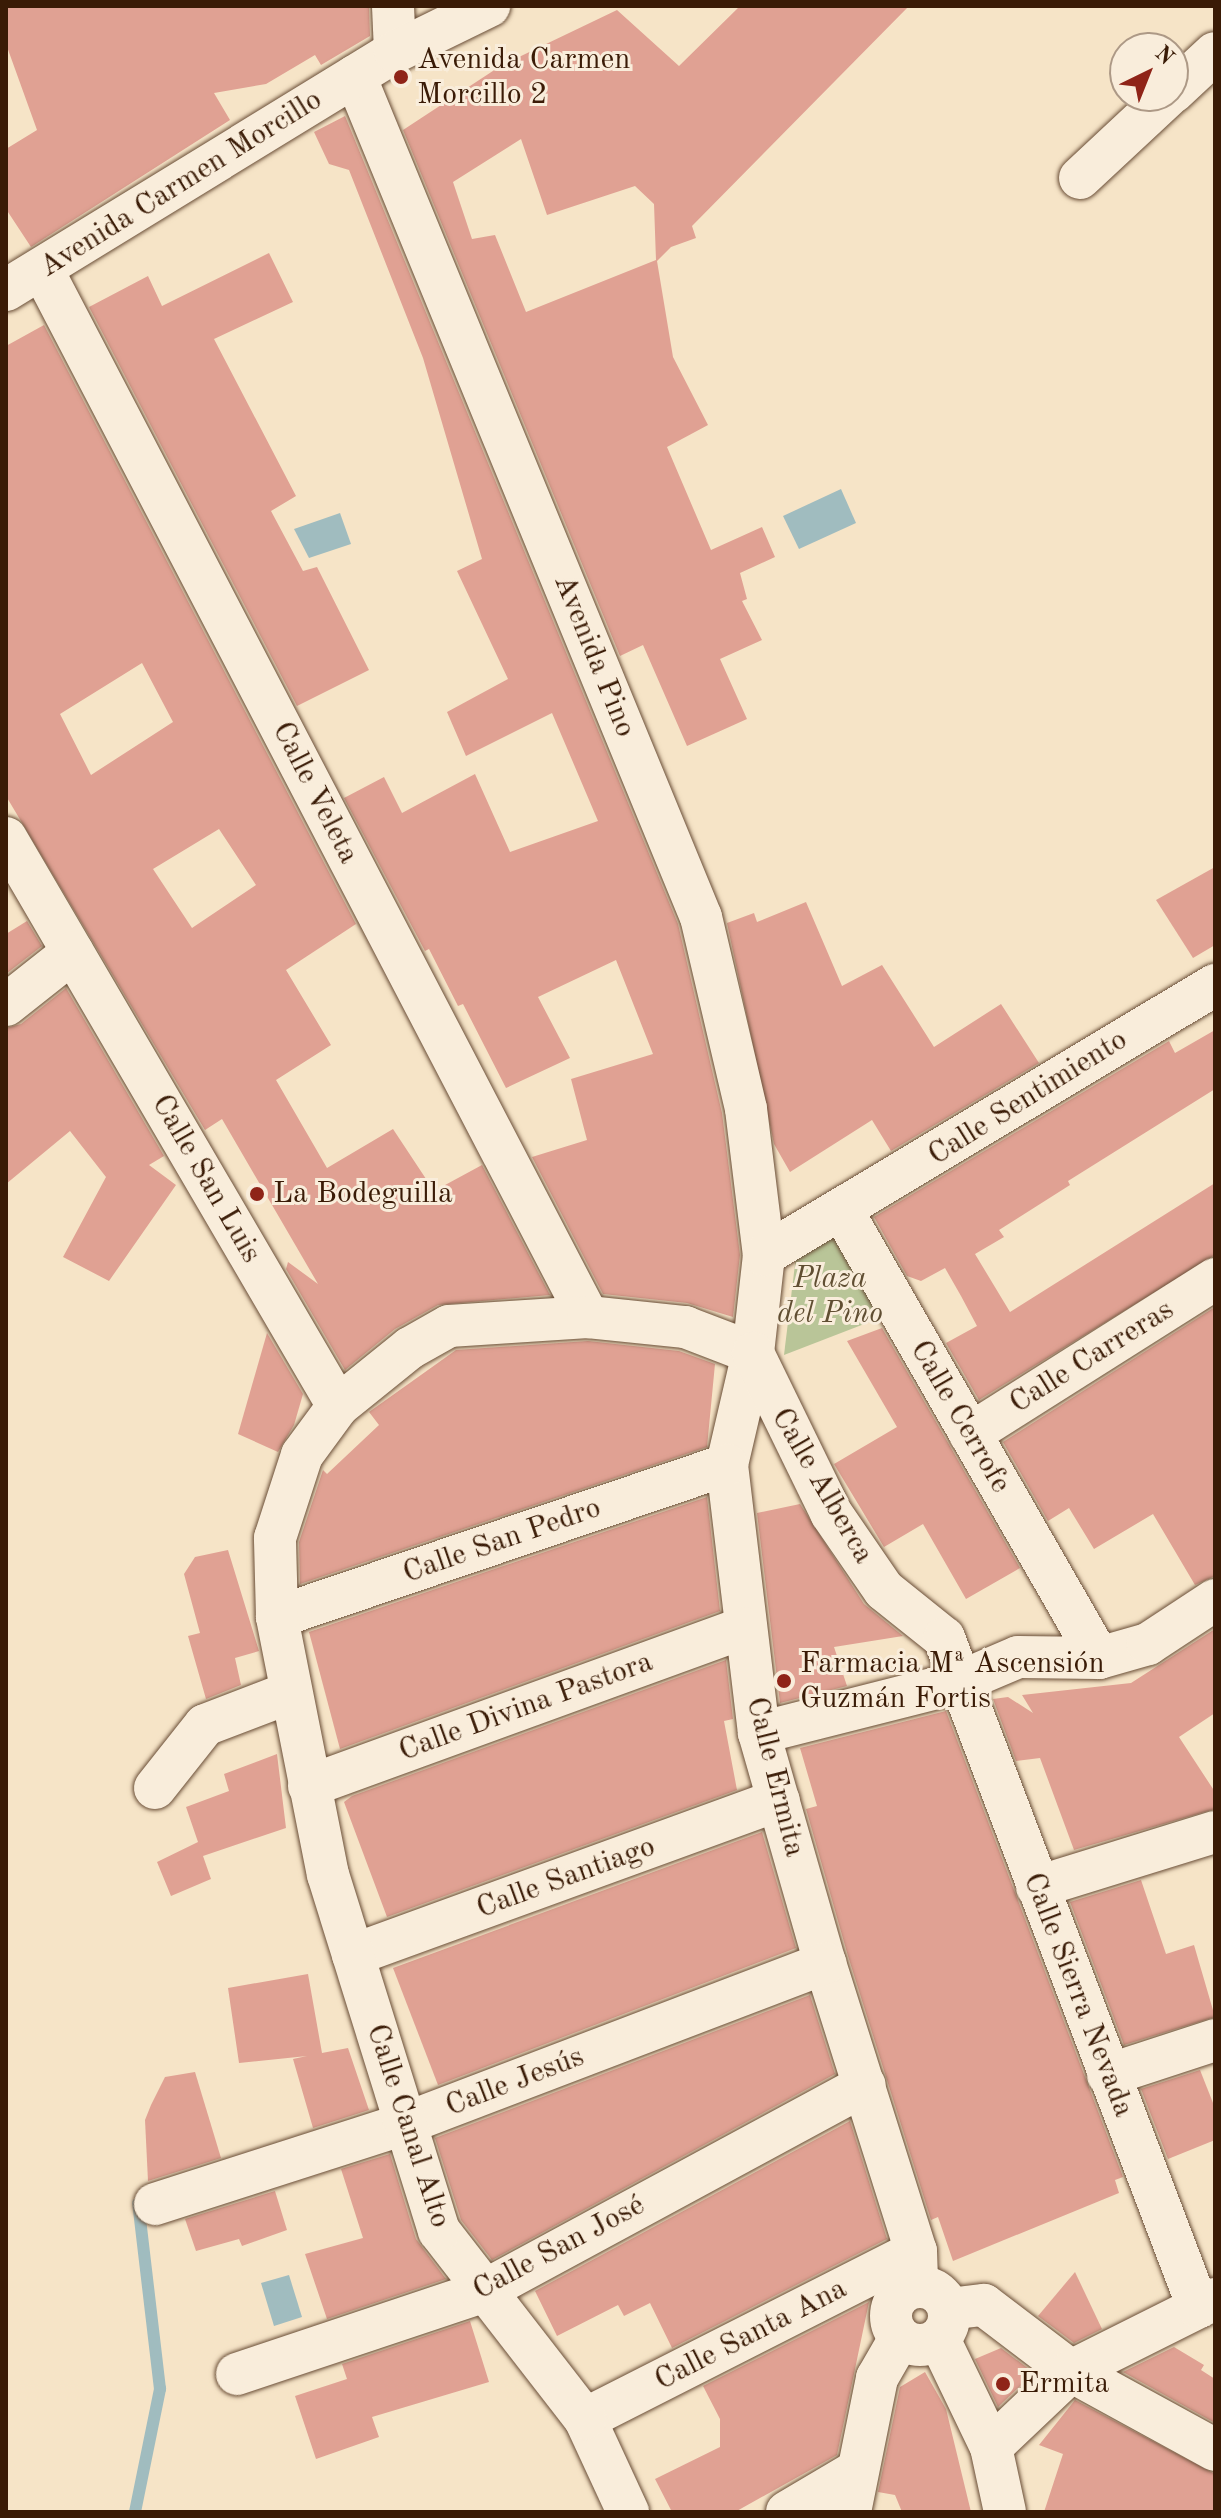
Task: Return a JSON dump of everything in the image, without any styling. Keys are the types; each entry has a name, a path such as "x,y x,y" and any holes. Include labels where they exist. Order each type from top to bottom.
{"street":[{"path":"393,6 395,52"},
{"name":"Avenida Carmen Morcillo","path":"6,290 395,52 489,6"},
{"path":"1189,77 1215,53"},
{"name":"Avenida Pino","path":"355,76 701,917 746,1109 764,1255"},
{"path":"1080,178 1151,112"},
{"name":"Calle Veleta","path":"42,269 588,1317"},
{"name":"Calle San Luis","path":"6,838 338,1406"},
{"path":"6,1005 73,952"},
{"name":"Calle Sentimiento","path":"843,1212 1215,985"},
{"path":"764,1255 843,1212"},
{"name":"Calle Cerrofe","path":"843,1212 1099,1658"},
{"name":"Calle Ermita","path":"764,1255 753,1353 727,1465 743,1628 759,1733 825,1963 865,2085 924,2305 991,2447 1005,2512"},
{"name":"Calle Carreras","path":"970,1434 1215,1279"},
{"name":"Calle Canal Alto","path":"628,2512 585,2419 482,2292 439,2231 328,1875 277,1617 275,1538 302,1455 338,1406 410,1348 449,1326 588,1317 685,1327 753,1353"},
{"name":"Calle Alberca","path":"753,1353 831,1513 884,1590 944,1638 957,1683"},
{"name":"Calle San Pedro","path":"277,1617 727,1465"},
{"path":"759,1733 957,1683 1018,1657 1099,1658 1148,1644 1215,1600"},
{"name":"Calle Divina Pastora","path":"309,1786 743,1628"},
{"name":"Calle Sierra Nevada","path":"957,1683 1108,2075 1207,2303"},
{"path":"155,1788 205,1725 291,1692"},
{"name":"Calle Santiago","path":"353,1955 779,1800"},
{"path":"1037,1887 1215,1832"},
{"name":"Calle Jesús","path":"155,2204 404,2124 825,1963"},
{"path":"1108,2075 1215,2040"},
{"name":"Calle San José","path":"237,2374 482,2292 865,2085"},
{"path":"991,2447 1071,2371 1207,2303"},
{"path":"787,2512 852,2492 877,2378 924,2305 984,2305 1071,2371 1215,2450"},
{"name":"Calle Santa Ana","path":"585,2419 924,2305"}],"green space":[{"name":"Plaza del Pino","path":"838,1229 885,1316 784,1355 797,1248"}],"water":[{"path":"841,489 856,523 799,549 783,516"},
{"path":"340,513 351,544 309,558 294,529"},
{"path":"289,2275 302,2317 274,2326 261,2283"}],"building":[{"path":"6,6 369,6 370,36 321,65 315,55 266,84 214,93 230,120 31,247 6,209 6,149 37,130 6,44"},
{"path":"740,6 909,6 692,226 696,238 671,247 657,261 673,357 708,425 667,447 711,550 762,527 775,557 740,573 747,599 742,601 762,640 720,659 747,719 687,746 643,645 620,656 403,130 502,65 617,10 679,66","holes":["521,139 547,215 635,186 654,204 656,260 526,312 495,235 472,239 453,182"]},
{"path":"345,116 678,924 722,1113 740,1255 733,1317 687,1303 603,1294 532,1157 587,1140 571,1079 653,1054 616,960 538,997 570,1058 506,1088 463,1004 458,1006 429,949 425,951 344,798 384,777 402,813 475,774 510,852 598,821 552,713 466,756 447,712 508,679 457,571 482,559 423,358 349,170 329,164 314,132"},
{"path":"269,253 293,302 214,339 296,496 271,511 303,571 317,567 369,670 297,706 89,307 148,276 162,306"},
{"path":"44,325 356,924 286,970 331,1045 276,1080 327,1168 393,1129 434,1191 482,1165 550,1295 438,1305 395,1329 345,1370 286,1269 288,1262 318,1284 222,1119 205,1130 6,796 6,346","holes":["142,663 173,722 91,775 60,714","219,829 256,885 192,928 153,869"]},
{"path":"1215,867 1215,945 1193,958 1156,900"},
{"path":"806,902 842,986 882,965 934,1047 1001,1004 1039,1063 891,1151 872,1120 790,1172 774,1144 727,923 754,913 757,922"},
{"path":"27,921 42,946 6,974 6,934"},
{"path":"66,988 164,1156 149,1165 176,1185 109,1281 63,1257 106,1177 70,1131 6,1184 6,1028 21,1024"},
{"path":"1215,1030 1215,1089 1068,1181 1070,1185 999,1230 1004,1237 975,1254 1010,1312 1215,1183 1215,1255 979,1400 946,1343 977,1326 945,1268 921,1281 907,1276 874,1217 1169,1041 1175,1053"},
{"path":"1215,1307 1215,1576 1195,1585 1153,1514 1094,1549 1069,1508 1048,1521 1003,1442"},
{"path":"882,1328 1020,1568 966,1599 923,1524 884,1547 834,1464 897,1427 847,1341"},
{"path":"267,1333 303,1394 294,1425 278,1452 238,1434"},
{"path":"588,1341 679,1351 715,1364 707,1447 300,1584 299,1542 323,1470 327,1474 379,1425 369,1412 456,1350"},
{"path":"707,1497 720,1611 340,1749 309,1632"},
{"path":"800,1504 864,1604 903,1636 834,1647 847,1686 780,1703 757,1513"},
{"path":"228,1550 259,1651 235,1658 241,1685 206,1699 188,1636 200,1633 184,1574 195,1557"},
{"path":"1215,1629 1215,1713 1179,1737 1215,1792 1215,1809 1074,1850 1040,1758 1016,1761 993,1699 1008,1697 1033,1713 1022,1695 1131,1683"},
{"path":"726,1660 733,1719 724,1721 737,1790 387,1917 344,1802 352,1796"},
{"path":"946,1711 1123,2177 1115,2180 1119,2193 953,2261 938,2217 931,2220 848,1956 806,1809 817,1806 800,1748"},
{"path":"277,1754 286,1828 203,1856 211,1879 171,1896 157,1862 198,1842 186,1807 229,1791 224,1774"},
{"path":"762,1832 796,1948 438,2085 393,1968"},
{"path":"1141,1880 1166,1954 1194,1945 1215,2017 1124,2045 1070,1902"},
{"path":"308,1974 322,2053 348,2048 369,2110 313,2128 293,2059 307,2056 239,2063 228,1988"},
{"path":"810,1995 835,2074 492,2260 461,2220 435,2138"},
{"path":"1200,2070 1215,2108 1215,2140 1168,2159 1141,2089"},
{"path":"195,2072 221,2158 148,2181 145,2120 151,2105 165,2077"},
{"path":"850,2121 887,2239 672,2348 650,2303 624,2316 618,2305 557,2336 535,2291"},
{"path":"390,2154 416,2239 446,2279 327,2319 305,2254 363,2238 341,2169"},
{"path":"275,2191 287,2230 242,2246 239,2239 196,2251 185,2219"},
{"path":"1075,2272 1102,2329 1074,2343 1038,2316"},
{"path":"869,2302 837,2455 735,2512 672,2512 655,2479 720,2447 720,2419 703,2386"},
{"path":"470,2321 489,2382 372,2417 379,2437 316,2459 295,2396 347,2379 342,2364"},
{"path":"1174,2347 1204,2365 1201,2370 1215,2379 1215,2423 1123,2372"},
{"name":"Ermita","path":"1001,2348 1034,2373 998,2407 975,2359"},
{"path":"925,2372 946,2409 971,2512 902,2512 895,2495 878,2492 900,2387"},
{"path":"1075,2400 1215,2474 1215,2512 1044,2512 1063,2454 1039,2445"}],"waterway":[{"path":"135,2512 160,2389 138,2203"}],"place":[{"name":"Avenida Carmen Morcillo 2","path":"401,77"},
{"name":"La Bodeguilla","path":"257,1194"},
{"name":"Farmacia Mª Ascensión Guzmán Fortis","path":"784,1681"},
{"name":"Ermita","path":"1003,2384"}]}
